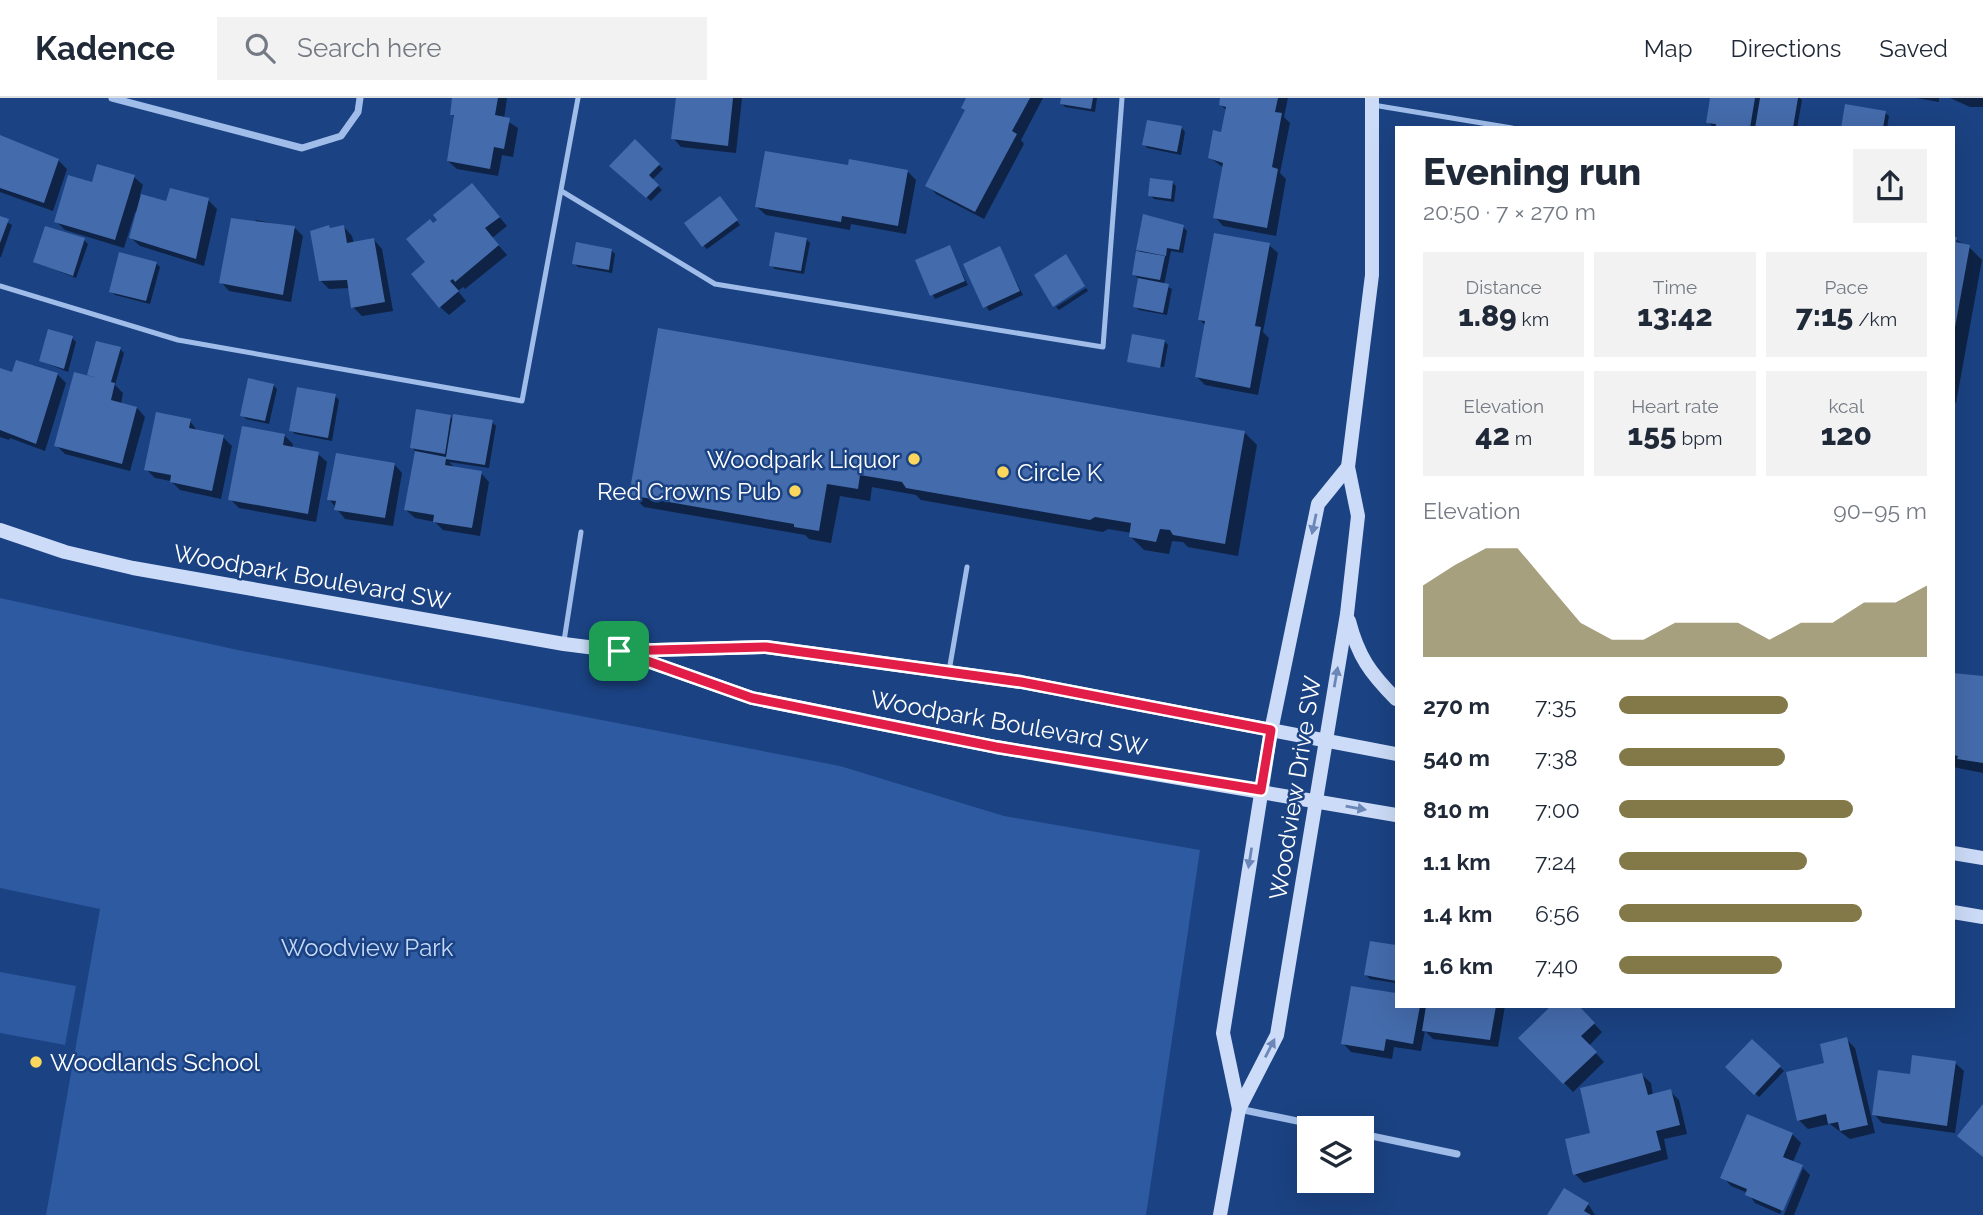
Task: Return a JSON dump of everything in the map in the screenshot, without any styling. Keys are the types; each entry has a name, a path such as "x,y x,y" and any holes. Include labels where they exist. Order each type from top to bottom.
{"street":[{"path":"112,98 302,148 341,136 358,112 360,98"},
{"name":"Woodview Drive SW","path":"1220,1215 1238,1109 1276,1035 1347,614 1359,516 1348,467 1372,275 1372,102"},
{"name":"Woodview Drive SW","path":"1238,1109 1223,1033 1271,730 1318,504 1348,467"},
{"name":"Woodpark Boulevard SW","path":"0,530 65,552 133,568 564,644 619,651 766,647 1021,682 1395,754"},
{"path":"1347,614 1356,650 1376,679 1395,698"},
{"name":"Woodpark Boulevard SW","path":"619,651 752,698 996,747 1395,815"},
{"path":"1955,853 1983,858"},
{"path":"1955,912 1983,917"},
{"path":"1238,1109 1297,1121"},
{"path":"1374,1137 1457,1154"}],"lane":[{"path":"0,286 178,340 522,401 563,192 578,98"},
{"path":"563,192 715,284 1103,348 1122,98"},
{"path":"1372,102 1501,126"},
{"path":"564,644 581,532"},
{"path":"949,672 967,567"}],"green space":[{"name":"Woodview Park","path":"0,598 238,650 840,766 1004,816 1200,850 1146,1215 46,1215 100,909 0,888"},
{"path":"0,972 76,986 65,1045 0,1033"}],"building":[{"path":"452,98 498,98 495,115 510,118 504,149 494,147 490,169 447,161 454,115 450,115"},
{"path":"676,98 733,98 728,146 671,139"},
{"path":"966,98 1030,98 1012,131 1017,134 975,212 925,186 965,110 961,108"},
{"path":"1061,98 1093,98 1091,109 1060,104"},
{"path":"1220,98 1278,98 1275,112 1282,113 1272,167 1278,169 1267,228 1213,218 1223,163 1208,158 1213,130 1221,132 1226,107 1219,105"},
{"path":"1710,98 1755,98 1750,126 1716,126 1706,123"},
{"path":"1760,98 1798,98 1793,126 1755,126"},
{"path":"1845,104 1886,111 1883,126 1841,126"},
{"path":"1147,120 1182,126 1177,152 1142,145"},
{"path":"0,135 59,159 44,203 0,188"},
{"path":"635,139 660,164 649,175 659,185 646,198 609,166"},
{"path":"765,151 848,165 849,159 908,170 898,226 842,216 841,222 755,207"},
{"path":"97,164 135,175 115,240 54,222 68,175 92,182"},
{"path":"1150,178 1173,181 1171,199 1148,196"},
{"path":"472,183 500,217 485,228 499,245 455,282 453,279 450,281 459,291 439,308 411,274 425,262 406,239 430,219 433,223 437,220 433,215"},
{"path":"170,188 209,198 196,259 129,238 141,194 166,201"},
{"path":"720,196 738,220 702,247 684,223"},
{"path":"1143,214 1184,225 1179,250 1167,248 1166,256 1136,250"},
{"path":"0,216 9,219 0,243"},
{"path":"231,218 295,226 283,295 219,283"},
{"path":"329,225 330,228 344,225 347,243 374,238 385,302 351,308 347,280 319,281 310,231"},
{"path":"45,226 85,238 73,276 33,262"},
{"path":"775,232 807,238 801,271 769,266"},
{"path":"1214,233 1270,243 1255,326 1261,327 1250,388 1195,377 1205,321 1198,320"},
{"path":"1955,237 1956,242 1970,245 1955,328"},
{"path":"576,242 612,249 609,270 572,264"},
{"path":"950,245 965,281 930,296 915,260"},
{"path":"1000,246 1020,291 983,308 963,264"},
{"path":"1136,251 1165,256 1160,280 1132,275"},
{"path":"119,252 157,262 146,301 109,292"},
{"path":"1066,254 1085,286 1053,307 1034,275"},
{"path":"1138,278 1169,284 1163,313 1133,307"},
{"path":"658,328 1245,431 1225,544 1173,535 1170,530 1160,529 1156,542 1129,537 1131,523 1095,517 1090,520 906,488 902,482 860,475 858,489 827,484 819,531 794,527 794,524 629,495"},
{"path":"48,329 73,336 64,369 39,361"},
{"path":"1132,334 1165,340 1160,368 1127,362"},
{"path":"96,341 121,347 111,382 115,383 111,400 137,407 122,464 54,446 74,372 97,378 87,375"},
{"path":"16,360 58,373 36,444 0,430 0,368 12,372"},
{"path":"248,378 274,384 265,421 240,416"},
{"path":"297,387 336,394 328,438 289,431"},
{"path":"416,409 451,415 445,454 410,448"},
{"path":"156,412 191,419 189,428 224,435 212,491 170,482 171,475 144,470"},
{"path":"453,414 493,420 485,465 446,459 445,465 482,471 472,528 433,522 434,515 404,510 415,451 446,457"},
{"path":"242,426 285,434 283,445 319,452 308,514 228,500"},
{"path":"336,453 395,463 385,518 334,510 336,501 327,500"},
{"path":"1955,673 1983,676 1983,763 1957,759 1958,756 1955,755"},
{"path":"1370,941 1395,945 1395,981 1364,975"},
{"path":"1351,986 1395,993 1395,1008 1420,1008 1413,1044 1386,1039 1384,1051 1341,1044"},
{"path":"1426,1008 1496,1008 1490,1040 1422,1031"},
{"path":"1549,1008 1581,1008 1595,1023 1581,1036 1597,1052 1563,1084 1518,1038"},
{"path":"1847,1037 1868,1125 1840,1131 1838,1122 1828,1124 1826,1114 1797,1121 1786,1072 1824,1063 1820,1044"},
{"path":"1752,1039 1781,1066 1754,1095 1725,1067"},
{"path":"1912,1055 1956,1061 1947,1126 1872,1115 1878,1070 1910,1074"},
{"path":"1642,1073 1648,1095 1671,1089 1680,1125 1656,1131 1661,1150 1573,1175 1565,1139 1590,1133 1580,1088"},
{"path":"1983,1104 1983,1157 1957,1136"},
{"path":"1747,1114 1793,1133 1783,1157 1803,1165 1783,1211 1745,1195 1747,1189 1720,1178"},
{"path":"1564,1188 1589,1203 1584,1211 1591,1215 1547,1215"}],"place":[{"name":"Woodpark Liquor","path":"914,459"},
{"name":"Circle K","path":"1003,472"},
{"name":"Red Crowns Pub","path":"795,491"},
{"name":"Woodlands School","path":"36,1062"}],"route":[{"path":"766,647 1021,682 1271,730 1261,790 996,747 752,698 619,651 766,647"}]}
